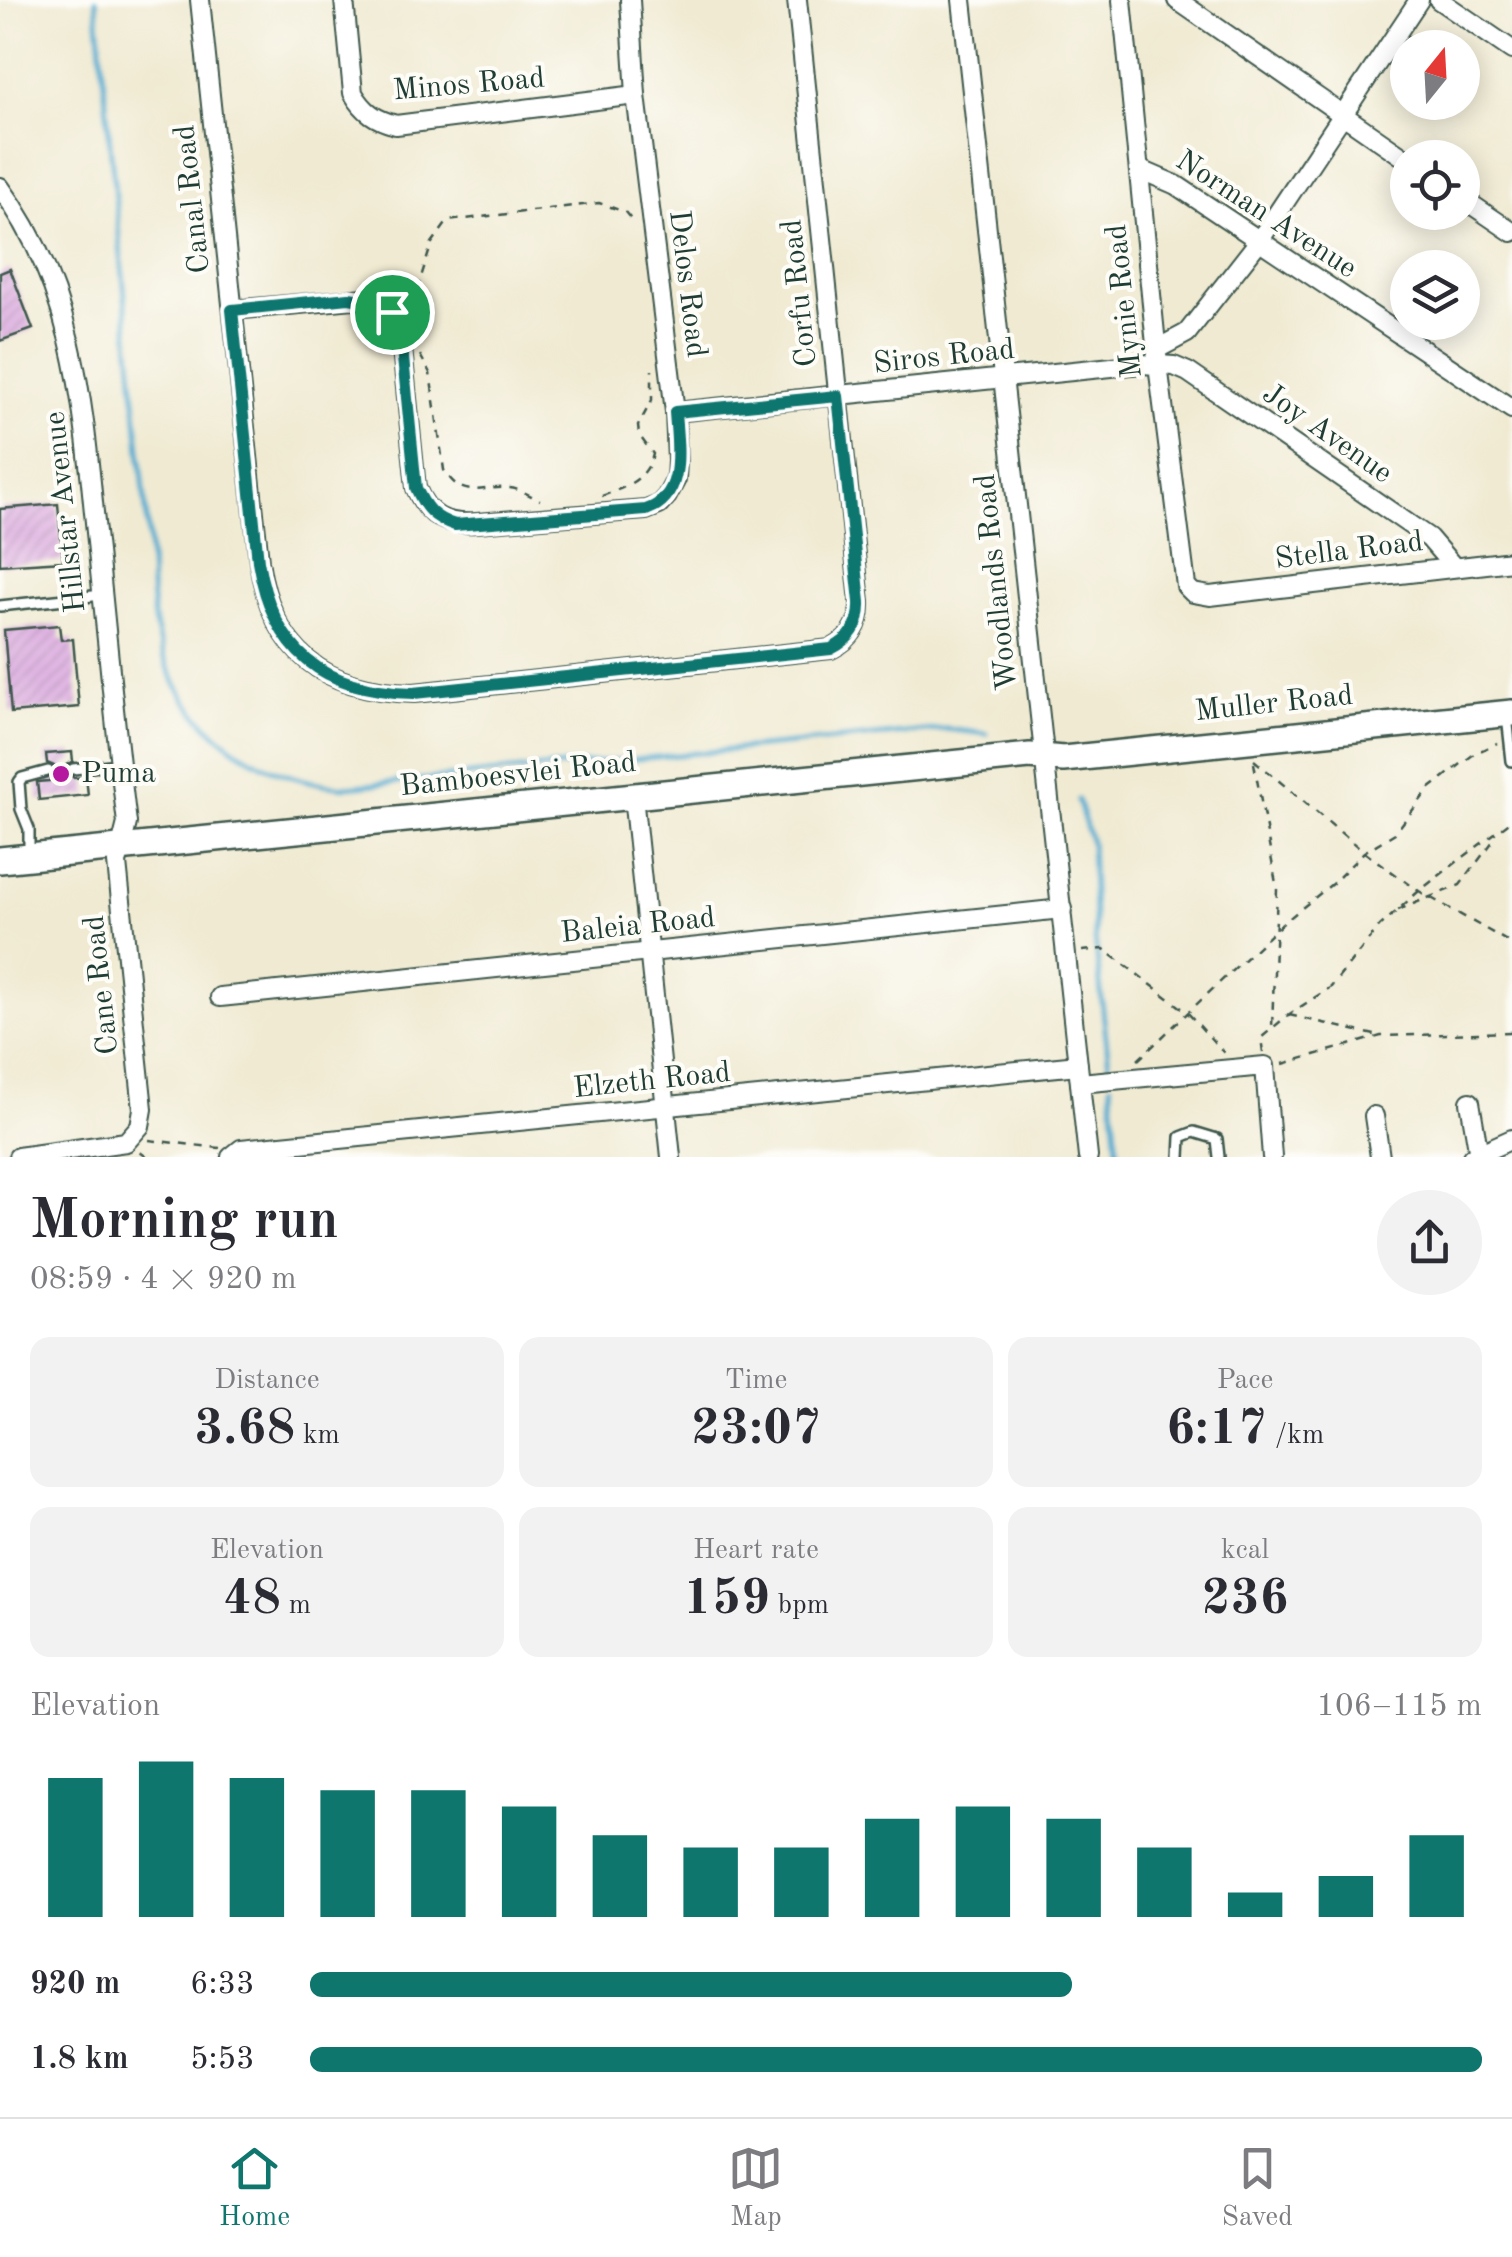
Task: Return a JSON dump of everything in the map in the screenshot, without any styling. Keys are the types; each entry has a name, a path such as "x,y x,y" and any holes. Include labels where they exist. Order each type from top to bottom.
{"street":[{"name":"Canal Road","path":"200,0 258,561 274,618 302,656 332,677 359,688 414,693 831,649 849,637"},
{"name":"Minos Road","path":"344,0 353,93 360,106 384,122 396,125 636,95"},
{"name":"Delos Road","path":"392,312 399,318 404,341 416,488 424,507 440,520 455,525 476,524 646,510 659,505 676,479 675,412 636,95 630,0"},
{"name":"Corfu Road","path":"797,0 860,602 859,622 849,637"},
{"name":"Woodlands Road","path":"962,0 1088,1157"},
{"name":"Mynie Road","path":"1122,0 1183,579 1193,593"},
{"path":"1177,0 1390,147"},
{"path":"1158,357 1188,333 1259,242 1419,0"},
{"path":"1439,0 1512,50"},
{"name":"Norman Avenue","path":"1139,170 1176,185 1512,409"},
{"name":"Hillstar Avenue","path":"0,187 54,283 80,383 127,823 122,848"},
{"path":"1480,210 1512,232"},
{"path":"232,310 365,298 392,312"},
{"name":"Siros Road","path":"675,412 1002,378 1158,357"},
{"name":"Joy Avenue","path":"1158,357 1188,372 1429,538 1454,566"},
{"name":"Stella Road","path":"1193,593 1210,596 1512,561"},
{"name":"Muller Road","path":"1044,757 1252,751 1509,721"},
{"name":"Bamboesvlei Road","path":"0,860 1044,757"},
{"path":"633,796 671,1157"},
{"name":"Cane Road","path":"122,848 117,863 142,1117 133,1135"},
{"name":"Baleia Road","path":"220,997 1062,910"},
{"path":"1265,1066 1272,1157"},
{"name":"Elzeth Road","path":"232,1156 242,1149 665,1108 1079,1074 1112,1080 1265,1066"},
{"path":"1470,1102 1476,1156 1512,1140"},
{"path":"1374,1116 1380,1157"},
{"path":"18,1157 114,1146 133,1135"}],"lane":[{"path":"0,606 102,595"},
{"path":"1509,721 1512,761"},
{"path":"74,768 119,764"},
{"path":"29,857 29,829 21,810 19,782 48,771"},
{"path":"1180,1157 1181,1138 1194,1132 1217,1140 1219,1157"}],"path":[{"path":"392,312 410,307 432,244 448,220 599,204 625,212 634,223"},
{"path":"418,351 430,373 444,470 452,484 461,490 517,489 551,503"},
{"path":"594,498 629,486 651,461 653,454 638,426 654,391 651,357"},
{"path":"1112,1080 1364,852 1395,833 1429,789 1509,721"},
{"path":"1252,751 1364,852 1419,891 1512,944"},
{"path":"1252,751 1277,888 1272,1029"},
{"path":"1265,1066 1262,1038 1288,1015 1331,987 1380,926 1419,891 1512,820"},
{"path":"1397,911 1460,885 1499,832"},
{"path":"1087,950 1104,949 1187,1012 1239,1068"},
{"path":"1288,1015 1382,1036"},
{"path":"1290,1063 1310,1054 1382,1036 1512,1032"},
{"path":"133,1135 157,1142 218,1147 232,1156"}],"building":[{"path":"10,269 33,329 0,341 0,273"},
{"path":"58,504 63,561 0,565 0,509"},
{"path":"59,625 61,640 73,639 79,707 11,713 4,630"},
{"name":"Puma","path":"72,752 73,761 65,771 74,778 86,777 88,795 39,800 37,782 49,781 56,772 47,763 46,754"}],"waterway":[{"path":"96,0 154,619 163,655 177,686 196,714 220,737 277,771 346,787 947,729 987,734"},
{"path":"1078,800 1091,843 1095,938 1110,1074"},
{"path":"1111,1085 1118,1157"}],"place":[{"name":"Puma","path":"61,774"}],"route":[{"path":"365,298 392,312 399,318 404,341 416,488 424,507 440,520 455,525 646,510 668,496 676,479 675,412 838,396 861,614 856,629 831,649 414,693 359,688 332,677 287,640 265,594 232,310 365,298"}]}
